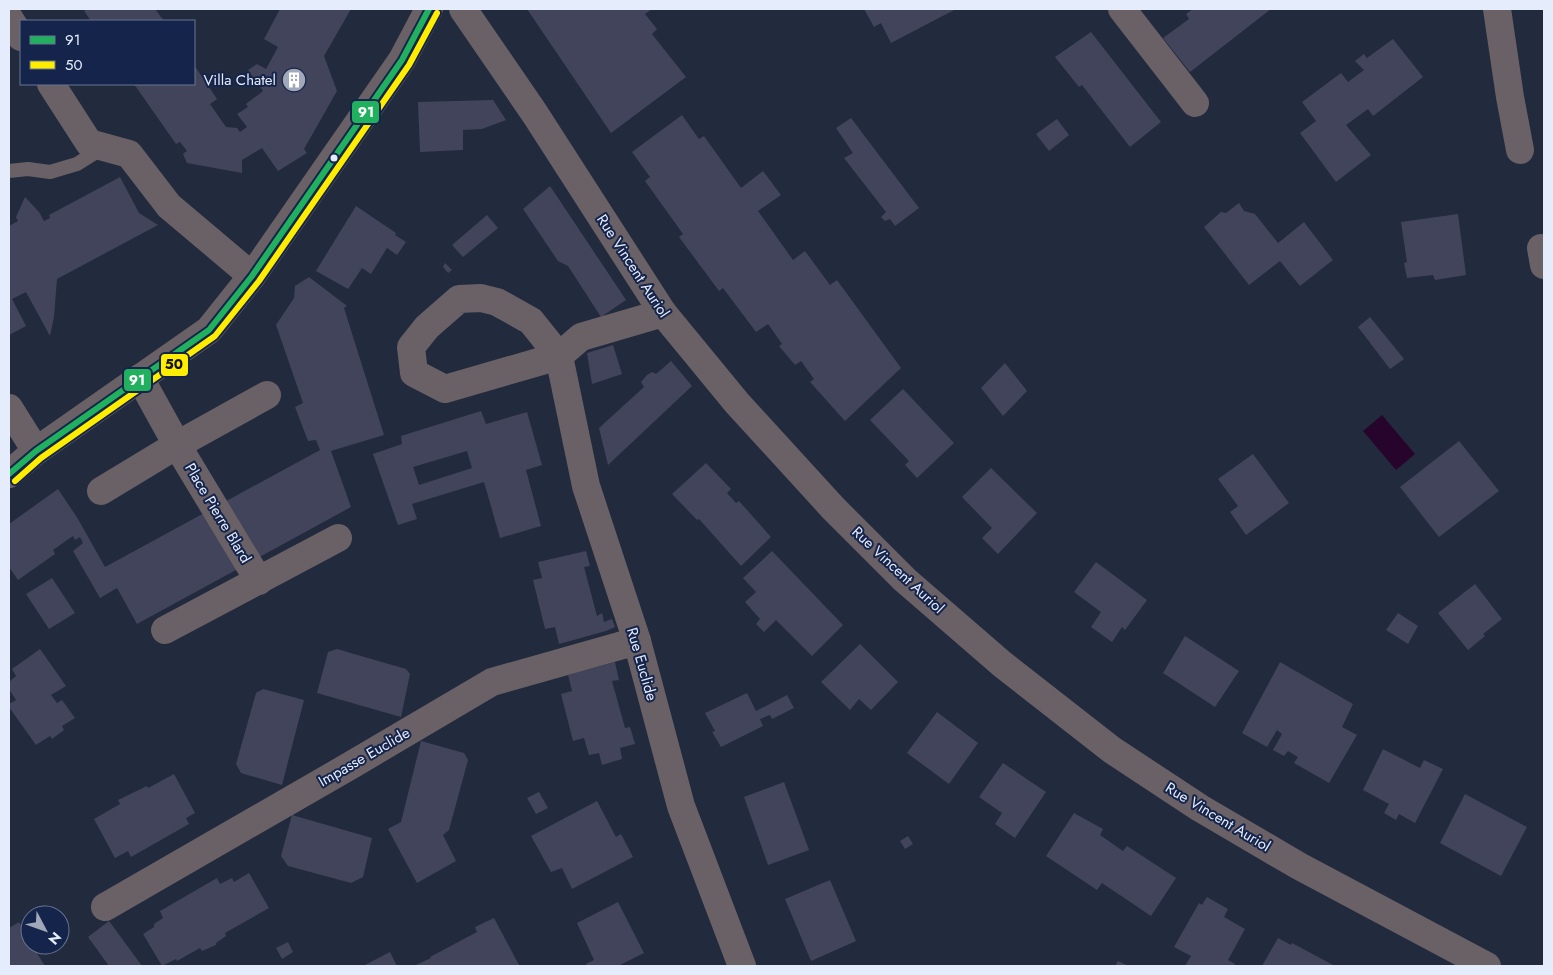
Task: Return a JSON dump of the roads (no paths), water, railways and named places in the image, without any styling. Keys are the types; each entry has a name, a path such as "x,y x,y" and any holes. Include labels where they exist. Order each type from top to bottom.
{"street":[{"path":"9,474 36,451 209,330 252,276 402,60 429,9"},
{"name":"Rue Vincent Auriol","path":"463,9 535,114 663,313 737,403 833,508 905,580 1010,670 1112,750 1200,808 1299,866 1487,966"},
{"path":"1122,9 1195,103"},
{"path":"1498,9 1510,97 1520,150"},
{"path":"9,18 20,35"},
{"path":"52,85 89,143 129,154 170,206 252,276"},
{"name":"Rue Euclide","path":"663,313 580,337 559,356 445,389 414,373 411,348 427,327 459,299 482,298 497,302 531,321 559,356 586,486 637,642 681,806 737,964"},
{"name":"Place Pierre Blard","path":"140,378 177,445 259,581"},
{"path":"101,491 177,445 267,395"},
{"path":"9,408 36,451"},
{"name":"Place Pierre Blard","path":"165,630 338,538"},
{"name":"Impasse Euclide","path":"105,907 492,682 637,642"}],"lane":[{"path":"9,171 28,169 50,172 77,164 104,147"}],"place":[{"name":"Villa Chatel","path":"294,80"}]}
